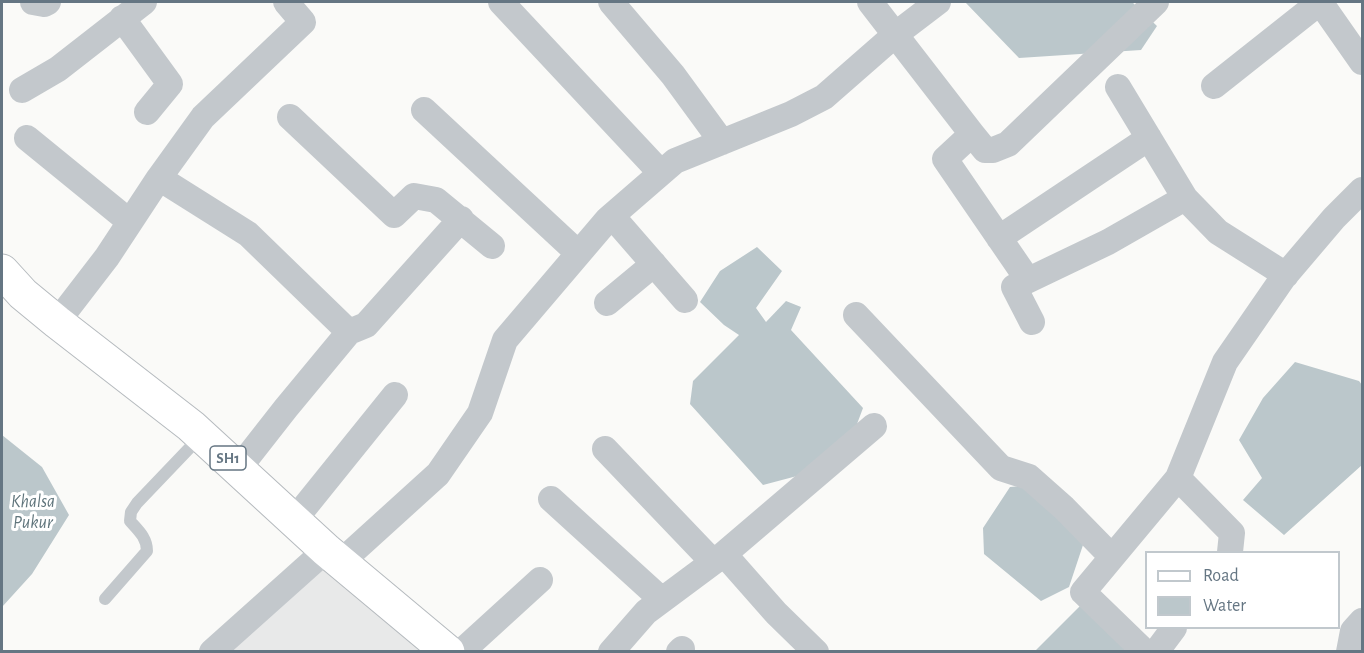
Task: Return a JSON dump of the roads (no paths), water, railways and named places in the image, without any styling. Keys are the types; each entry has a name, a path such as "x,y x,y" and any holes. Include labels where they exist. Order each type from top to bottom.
{"main road":[{"name":"SH1","path":"2,271 23,294 57,322 202,435 333,556 448,651"}],"street":[{"path":"33,2 44,4 48,2"},
{"path":"22,90 58,69 144,2"},
{"path":"57,322 106,257 159,178 204,117 303,22 286,2"},
{"path":"501,2 662,173"},
{"path":"611,2 673,75 722,142"},
{"path":"870,2 985,150 993,150 1008,144 1156,2"},
{"path":"212,651 438,474 480,413 505,340 612,216 675,161 791,114 824,97 896,34 938,2"},
{"path":"1214,86 1320,2 1362,62"},
{"path":"123,18 170,84 147,112"},
{"path":"1118,87 1185,198 1218,232 1286,275"},
{"path":"424,110 578,253"},
{"path":"290,117 394,215 414,196 436,200 492,246"},
{"path":"972,134 945,159 1028,280"},
{"path":"27,138 130,222"},
{"path":"999,238 1149,138"},
{"path":"159,178 248,234 349,332"},
{"path":"1145,651 1083,592 1178,478 1225,362 1286,275 1334,218 1362,190"},
{"path":"1032,322 1014,287 1108,242 1185,198"},
{"path":"612,216 685,300"},
{"path":"239,468 349,332 366,325 461,219"},
{"path":"607,303 654,264"},
{"path":"856,315 1001,468 1029,477 1064,508 1112,557"},
{"path":"295,519 395,395"},
{"path":"610,651 646,612 718,558 874,426"},
{"path":"605,449 816,651"},
{"path":"1178,478 1232,532 1230,551"},
{"path":"551,499 662,600"},
{"path":"461,651 540,580"},
{"path":"1349,651 1353,631 1362,621"},
{"path":"1156,651 1172,629"}],"lane":[{"path":"105,599 147,551 147,544 143,536 130,521 131,512 136,503 202,435"}],"water":[{"path":"965,2 1132,2 1157,26 1141,50 1019,58"},
{"path":"757,247 782,271 756,308 766,322 786,301 801,307 791,330 863,408 854,432 797,476 763,485 690,404 693,381 739,335 724,325 700,302 720,271"},
{"path":"1295,362 1359,381 1362,385 1362,465 1284,535 1243,500 1262,478 1239,440 1263,398"},
{"name":"Khalsa Pukur","path":"2,435 42,467 69,515 32,574 2,607"},
{"path":"1022,486 1084,542 1069,587 1041,601 984,554 983,528 1010,487"},
{"path":"1085,601 1135,652 1034,652"}]}
